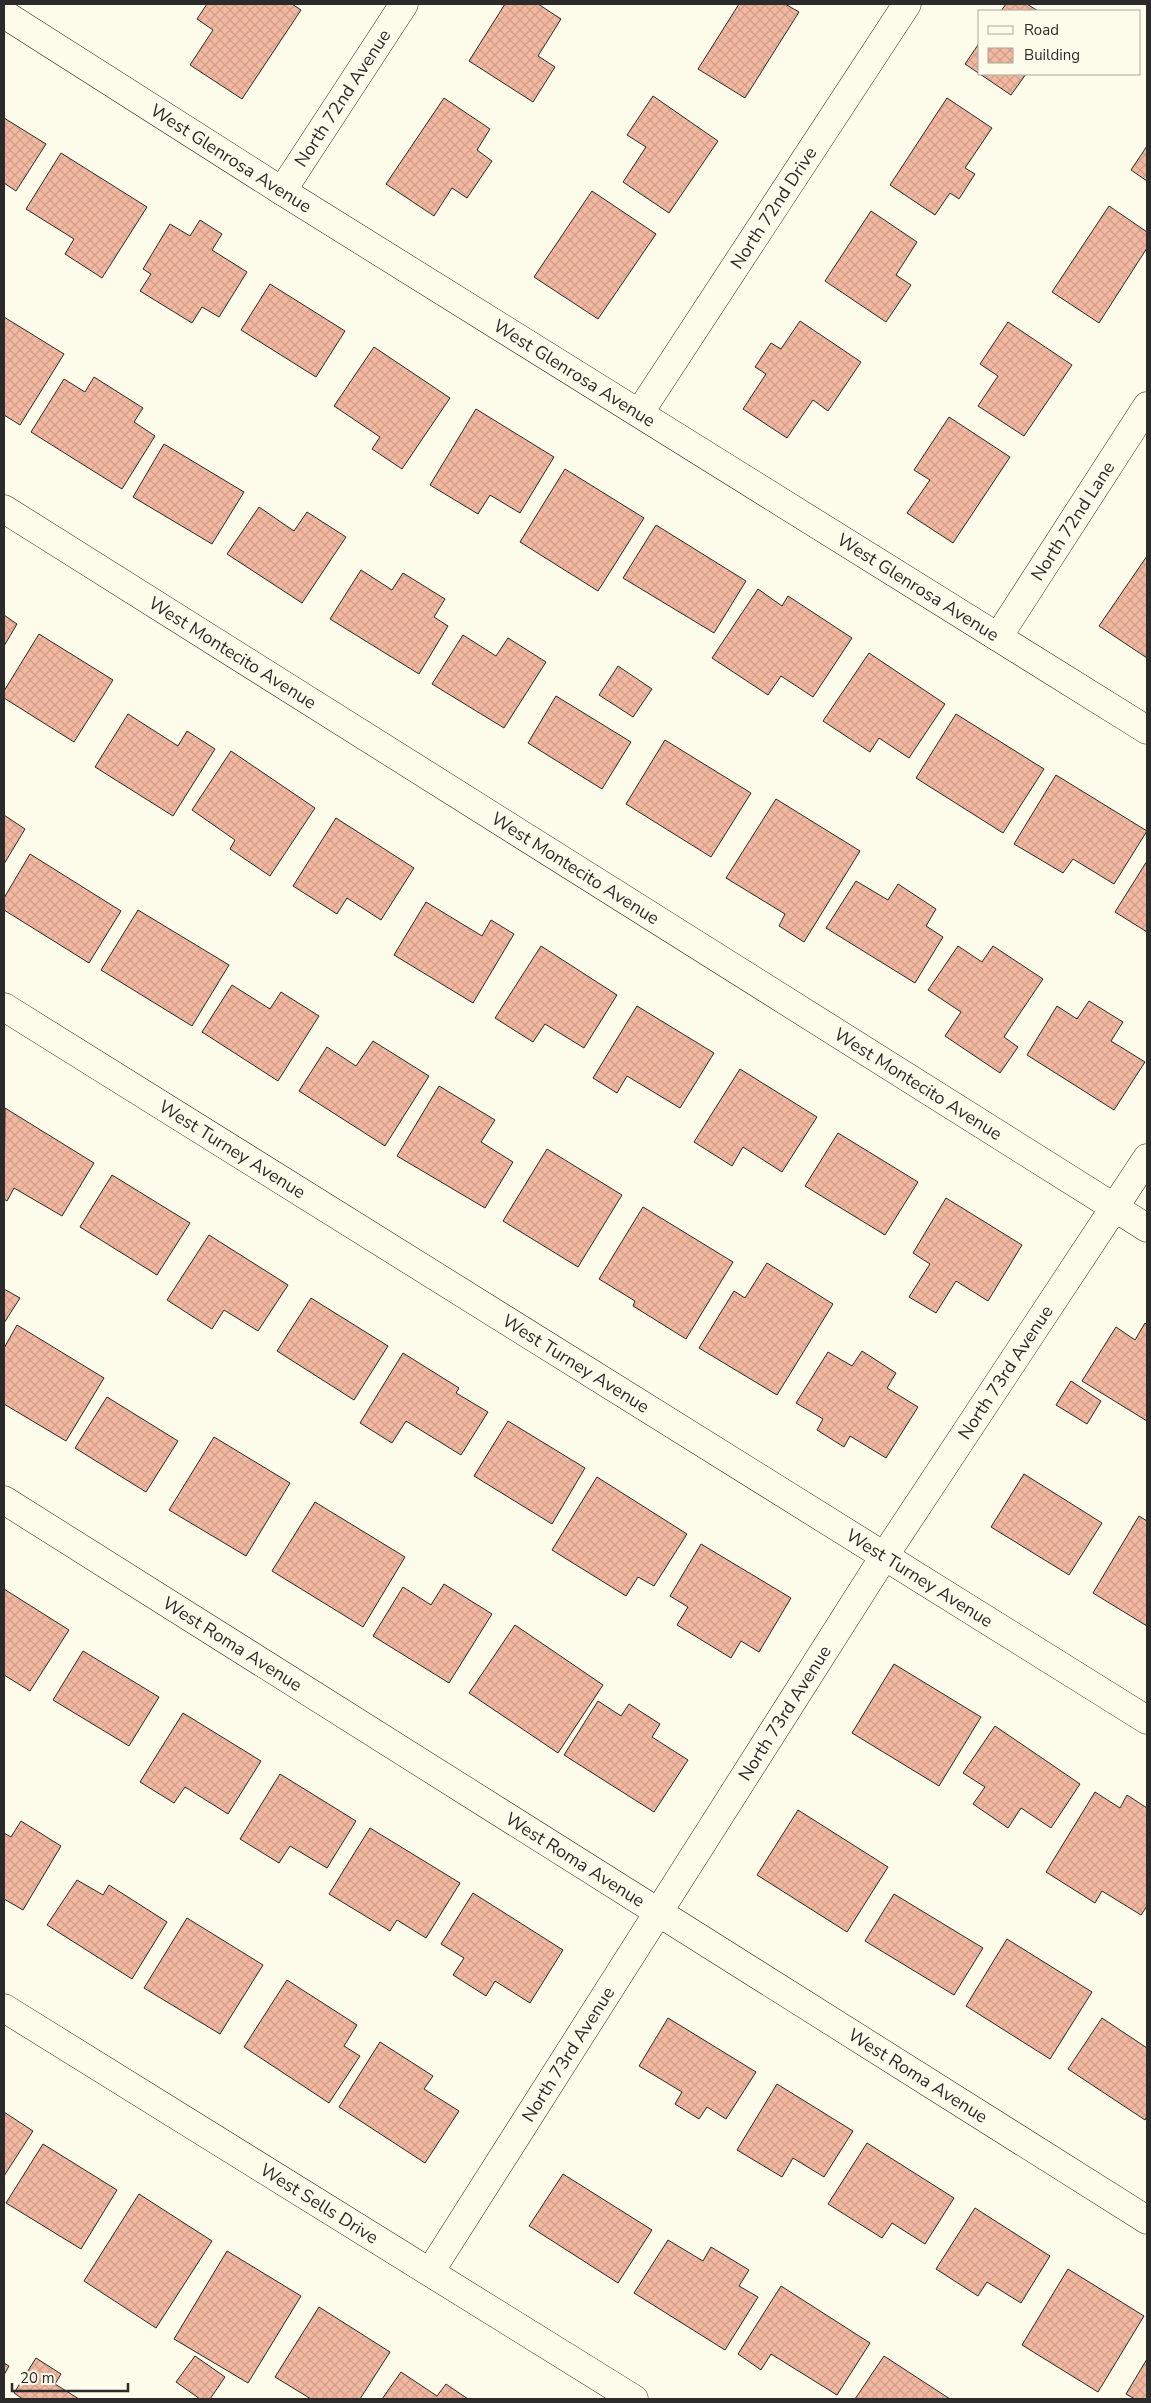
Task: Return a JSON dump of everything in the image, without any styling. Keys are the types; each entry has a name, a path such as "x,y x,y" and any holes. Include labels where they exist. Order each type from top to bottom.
{"street":[{"name":"North 72nd Avenue","path":"282,191 404,4"},
{"name":"North 72nd Drive","path":"640,412 907,4"},
{"name":"West Glenrosa Avenue","path":"4,14 282,191 640,412 1147,730"},
{"name":"North 72nd Lane","path":"998,637 1147,406"},
{"name":"West Montecito Avenue","path":"4,509 1147,1228"},
{"name":"West Turney Avenue","path":"4,1007 1147,1720"},
{"name":"North 73rd Avenue","path":"430,2272 884,1555 1147,1158"},
{"name":"West Roma Avenue","path":"4,1500 1147,2220"},
{"name":"West Sells Drive","path":"4,2008 634,2399"}],"building":[{"path":"207,4 292,4 301,10 242,99 190,65 213,30 197,19"},
{"path":"505,4 538,4 561,19 538,56 555,67 533,102 469,61"},
{"path":"739,4 785,4 799,12 745,98 698,69"},
{"path":"1006,4 1027,4 1036,10 1002,10"},
{"path":"978,45 978,73 965,64"},
{"path":"981,75 1025,75 1011,95"},
{"path":"653,96 718,141 669,213 623,182 646,147 627,135"},
{"path":"444,98 490,129 477,150 492,161 467,198 452,188 434,216 386,184"},
{"path":"947,98 992,128 965,168 975,174 959,199 950,193 935,215 890,185"},
{"path":"4,118 46,144 16,191 4,183"},
{"path":"1147,146 1147,181 1131,170"},
{"path":"61,153 147,207 102,278 65,254 74,239 26,209"},
{"path":"592,191 656,234 598,319 534,277"},
{"path":"1109,206 1147,232 1147,248 1099,323 1052,292"},
{"path":"871,211 917,242 896,275 911,285 886,322 825,281"},
{"path":"200,220 222,234 212,250 247,272 219,317 202,307 192,323 140,291 151,274 143,269 170,224 190,236"},
{"path":"270,284 345,331 316,377 241,330"},
{"path":"4,317 64,354 20,425 4,415"},
{"path":"800,321 861,362 828,411 813,400 787,438 743,409 766,374 755,367 771,343 781,349"},
{"path":"1008,322 1072,365 1024,436 978,406 998,376 980,364"},
{"path":"374,347 450,398 402,469 372,449 380,437 334,406"},
{"path":"94,377 143,408 134,422 155,436 122,489 31,432 64,379 85,392"},
{"path":"476,409 554,457 520,513 490,495 478,514 430,485"},
{"path":"949,417 1010,457 953,543 907,513 930,480 914,470"},
{"path":"164,444 244,492 212,544 133,497"},
{"path":"565,469 644,518 598,591 520,542"},
{"path":"259,507 294,531 307,512 346,537 302,603 227,554"},
{"path":"656,525 746,581 714,633 623,578"},
{"path":"1147,556 1147,658 1099,626"},
{"path":"361,570 392,590 403,573 445,599 434,617 448,626 419,674 330,619"},
{"path":"758,589 782,606 788,596 852,638 813,697 781,676 768,695 712,658"},
{"path":"4,615 17,624 4,646"},
{"path":"39,634 113,680 74,742 4,698 4,691"},
{"path":"463,635 496,656 508,638 546,662 504,728 432,684"},
{"path":"869,653 945,704 909,758 879,738 870,752 823,721"},
{"path":"618,666 652,689 633,717 599,695"},
{"path":"556,696 631,742 602,789 528,743"},
{"path":"128,714 178,746 187,731 215,749 173,816 95,767"},
{"path":"956,714 1044,769 1003,833 916,778"},
{"path":"665,740 751,793 711,857 626,804"},
{"path":"231,751 315,808 270,876 230,849 235,840 192,810"},
{"path":"1056,775 1147,831 1114,884 1073,859 1063,873 1014,844"},
{"path":"776,799 860,851 804,942 779,926 785,914 726,878"},
{"path":"4,815 25,829 4,864"},
{"path":"336,818 414,868 381,920 347,898 337,914 293,886"},
{"path":"30,854 121,911 89,963 4,910 4,898"},
{"path":"1147,861 1147,932 1115,912"},
{"path":"856,881 888,900 898,884 936,909 926,926 943,937 915,983 826,928"},
{"path":"426,902 482,936 491,920 514,934 473,1003 394,955"},
{"path":"138,910 229,965 192,1026 101,970"},
{"path":"541,946 617,995 584,1048 545,1024 533,1042 495,1018"},
{"path":"958,946 982,962 993,946 1043,979 1004,1037 1018,1047 1000,1073 945,1036 961,1012 928,990"},
{"path":"232,985 270,1009 281,992 319,1016 278,1081 202,1032"},
{"path":"1089,1001 1123,1022 1111,1041 1145,1062 1114,1110 1027,1055 1057,1006 1077,1019"},
{"path":"637,1006 714,1053 680,1108 627,1076 617,1093 593,1078"},
{"path":"373,1041 429,1076 385,1146 299,1091 327,1047 356,1066"},
{"path":"740,1069 817,1117 782,1172 743,1147 732,1166 694,1142"},
{"path":"439,1086 495,1120 481,1142 513,1162 485,1208 397,1156"},
{"path":"5,1108 94,1163 62,1216 14,1188 7,1201 4,1199"},
{"path":"838,1133 918,1182 885,1235 805,1186"},
{"path":"547,1149 622,1195 578,1267 503,1221"},
{"path":"112,1175 190,1223 157,1275 80,1227"},
{"path":"946,1198 1022,1245 988,1301 956,1281 936,1313 909,1297 930,1264 913,1253"},
{"path":"643,1207 733,1262 686,1339 633,1306 635,1301 599,1279"},
{"path":"209,1235 288,1285 258,1331 224,1310 212,1329 167,1300"},
{"path":"767,1263 833,1304 777,1395 699,1348 734,1291 745,1298"},
{"path":"4,1289 20,1298 4,1323"},
{"path":"311,1298 388,1346 354,1400 277,1351"},
{"path":"1145,1323 1147,1325 1147,1421 1082,1381 1116,1327 1135,1340"},
{"path":"17,1325 104,1378 66,1441 4,1404 4,1348"},
{"path":"862,1351 896,1373 887,1388 918,1407 886,1458 850,1436 844,1447 817,1430 823,1419 796,1403 828,1352 852,1366"},
{"path":"403,1353 459,1388 456,1393 488,1412 461,1455 406,1421 392,1443 360,1423"},
{"path":"1071,1381 1101,1401 1087,1424 1056,1405"},
{"path":"107,1397 178,1441 146,1492 75,1448"},
{"path":"508,1421 585,1468 552,1524 474,1476"},
{"path":"214,1437 290,1483 246,1556 169,1510"},
{"path":"1024,1474 1102,1523 1069,1575 991,1527"},
{"path":"597,1477 687,1534 654,1586 638,1577 626,1596 552,1550"},
{"path":"315,1502 405,1557 363,1627 272,1571"},
{"path":"1139,1516 1147,1521 1147,1626 1093,1593"},
{"path":"701,1544 791,1598 759,1652 741,1641 731,1658 677,1625 688,1607 670,1596"},
{"path":"444,1584 492,1614 449,1683 373,1636 403,1587 431,1605"},
{"path":"4,1589 69,1630 30,1691 4,1675"},
{"path":"515,1625 603,1685 558,1753 469,1693"},
{"path":"83,1651 159,1697 129,1746 53,1700"},
{"path":"894,1664 981,1717 939,1786 852,1733"},
{"path":"598,1701 621,1716 629,1704 660,1724 652,1737 688,1760 654,1812 564,1755"},
{"path":"183,1713 261,1761 228,1814 185,1787 174,1803 140,1782"},
{"path":"995,1726 1080,1784 1051,1828 1021,1808 1008,1828 973,1804 985,1787 963,1773"},
{"path":"280,1774 356,1821 327,1868 290,1846 279,1863 240,1839"},
{"path":"1095,1792 1120,1808 1127,1795 1147,1808 1147,1906 1141,1915 1102,1891 1095,1903 1046,1872"},
{"path":"798,1810 888,1867 847,1932 757,1875"},
{"path":"21,1821 61,1846 23,1910 4,1899 4,1833 11,1837"},
{"path":"370,1828 460,1883 426,1938 397,1920 390,1931 329,1894"},
{"path":"77,1880 103,1895 109,1885 167,1922 132,1979 47,1925"},
{"path":"473,1893 563,1950 530,2003 495,1981 486,1996 453,1975 464,1958 441,1944"},
{"path":"894,1894 983,1948 954,1995 865,1941"},
{"path":"187,1918 263,1965 220,2034 144,1988"},
{"path":"1007,1939 1092,1992 1050,2059 966,2006"},
{"path":"287,1980 357,2025 344,2046 360,2056 329,2103 244,2047"},
{"path":"668,2018 756,2072 726,2119 707,2107 699,2119 675,2104 682,2092 639,2066"},
{"path":"1102,2018 1147,2048 1147,2116 1145,2120 1068,2069"},
{"path":"380,2042 433,2076 424,2089 459,2111 425,2163 339,2107"},
{"path":"777,2084 853,2131 824,2177 793,2158 782,2177 737,2150"},
{"path":"4,2112 33,2131 4,2176"},
{"path":"867,2143 954,2198 925,2244 892,2223 882,2238 828,2204"},
{"path":"43,2144 117,2190 81,2249 6,2203"},
{"path":"563,2174 652,2230 618,2283 529,2226"},
{"path":"139,2194 212,2241 156,2328 84,2281"},
{"path":"975,2208 1050,2256 1021,2303 987,2282 978,2296 936,2269"},
{"path":"668,2240 703,2261 711,2247 749,2270 739,2286 758,2297 725,2350 634,2293"},
{"path":"227,2251 301,2296 248,2383 174,2339"},
{"path":"1068,2269 1144,2316 1098,2392 1022,2345"},
{"path":"781,2286 870,2343 837,2395 771,2354 761,2370 738,2354"},
{"path":"319,2307 390,2352 360,2399 311,2399 275,2377"},
{"path":"195,2356 225,2377 210,2399 200,2399 176,2382"},
{"path":"884,2356 950,2399 855,2399"},
{"path":"36,2358 61,2374 55,2384 79,2399 23,2399 14,2393"},
{"path":"1147,2359 1147,2399 1135,2399 1126,2394"},
{"path":"4,2363 9,2366 4,2375"},
{"path":"401,2372 437,2396 446,2384 468,2399 382,2399"}]}
